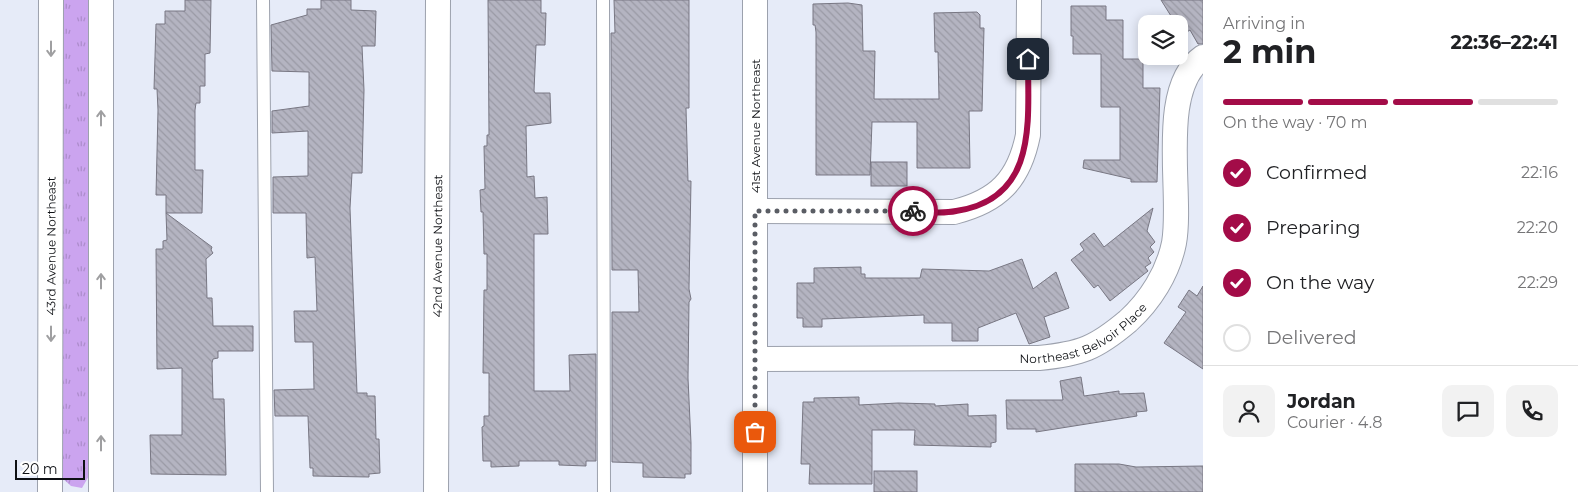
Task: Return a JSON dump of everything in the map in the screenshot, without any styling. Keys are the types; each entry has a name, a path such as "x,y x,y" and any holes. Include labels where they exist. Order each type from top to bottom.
{"street":[{"name":"43rd Avenue Northeast","path":"50,492 51,0"},
{"path":"101,0 101,492"},
{"name":"42nd Avenue Northeast","path":"436,492 438,0"},
{"name":"41st Avenue Northeast","path":"755,492 756,0"},
{"path":"755,211 954,212 974,207 991,198 1006,186 1024,153 1028,136 1029,0"},
{"name":"Northeast Belvoir Place","path":"756,358 1039,358 1069,355 1095,346 1137,312 1150,297 1169,260 1176,225 1176,116 1179,94 1186,75 1203,57"}],"lane":[{"path":"263,0 267,492"},
{"path":"603,0 604,492"}],"green space":[{"path":"63,0 90,0 90,474 82,488 71,486 60,476"}],"building":[{"path":"185,0 211,0 210,53 205,54 205,86 200,86 200,103 196,103 195,110 195,170 203,170 202,213 166,213 166,195 156,195 158,110 157,89 154,89 156,24 165,24 165,11 185,11"},
{"path":"321,0 351,0 351,10 376,11 375,46 362,46 364,90 362,173 352,173 350,208 357,393 367,393 367,396 375,396 376,439 379,439 380,473 369,474 369,477 313,476 313,468 310,468 308,416 275,416 274,390 314,389 313,342 295,342 294,311 317,311 315,257 307,258 306,213 273,213 273,177 308,176 308,131 272,133 272,111 309,106 309,72 272,71 271,25 307,15 307,9 321,9"},
{"path":"488,0 541,0 541,13 546,13 545,45 536,45 534,91 535,93 550,93 551,123 526,126 527,177 534,176 535,198 547,197 548,234 534,234 534,391 570,391 569,355 596,354 596,461 586,461 586,466 559,465 559,461 519,461 519,466 491,467 491,461 483,461 482,427 484,426 484,416 489,416 489,373 483,373 484,290 487,290 487,254 484,254 483,212 481,212 480,190 485,189 484,146 487,146 487,135 489,135"},
{"path":"614,0 689,0 689,108 686,108 688,181 691,181 689,289 691,299 689,302 688,378 691,474 685,474 685,478 643,477 643,463 612,462 612,312 639,312 638,270 612,270 611,33 615,33"},
{"path":"1161,0 1203,0 1203,44 1198,44 1190,30 1188,31 1188,15 1170,15"},
{"path":"848,3 862,5 863,51 875,51 874,99 939,99 938,52 935,52 934,13 977,12 980,15 980,28 984,28 982,111 969,111 970,168 917,168 917,122 872,122 870,175 816,175 816,32 815,25 813,25 813,4"},
{"path":"1071,6 1106,6 1106,20 1123,20 1123,59 1138,59 1138,65 1143,65 1143,88 1160,88 1157,182 1131,182 1131,179 1083,168 1084,160 1120,160 1120,107 1101,107 1101,54 1073,54 1073,36 1071,36"},
{"path":"871,162 907,162 907,186 871,186"},
{"path":"1153,208 1147,231 1155,242 1150,247 1154,252 1148,258 1151,263 1145,267 1148,271 1110,301 1098,285 1094,288 1071,260 1084,250 1080,244 1094,233 1104,247"},
{"path":"166,213 212,247 213,253 206,259 207,298 212,298 213,326 253,326 253,351 218,351 218,358 213,359 212,363 213,399 224,399 226,475 151,474 150,435 182,435 182,368 157,369 156,249 163,249 163,241 167,240"},
{"path":"1022,259 1033,289 1056,272 1069,308 1044,317 1050,337 1029,344 1016,313 978,328 978,341 952,341 952,323 924,323 924,315 822,319 822,327 803,327 803,318 797,318 797,283 814,283 814,268 861,267 861,274 865,274 865,278 920,278 922,269 989,271"},
{"path":"1203,286 1203,369 1164,343 1186,312 1178,307 1189,290 1197,296"},
{"path":"1081,377 1084,396 1119,391 1119,394 1144,393 1147,411 1136,412 1137,416 1036,432 1036,429 1007,429 1006,400 1063,400 1060,381"},
{"path":"859,397 859,405 898,403 935,404 935,406 968,404 968,416 996,415 996,442 991,443 991,447 914,445 915,430 872,430 872,484 809,484 810,464 801,464 803,402 814,402 814,398"},
{"path":"1075,464 1119,464 1136,467 1203,466 1203,492 1075,492"},
{"path":"874,471 917,471 917,492 874,492"}],"way so far":[{"path":"755,432 755,211 913,211"}],"route":[{"path":"913,211 954,212 974,207 991,198 1006,186 1017,170 1028,136 1028,59"}]}
